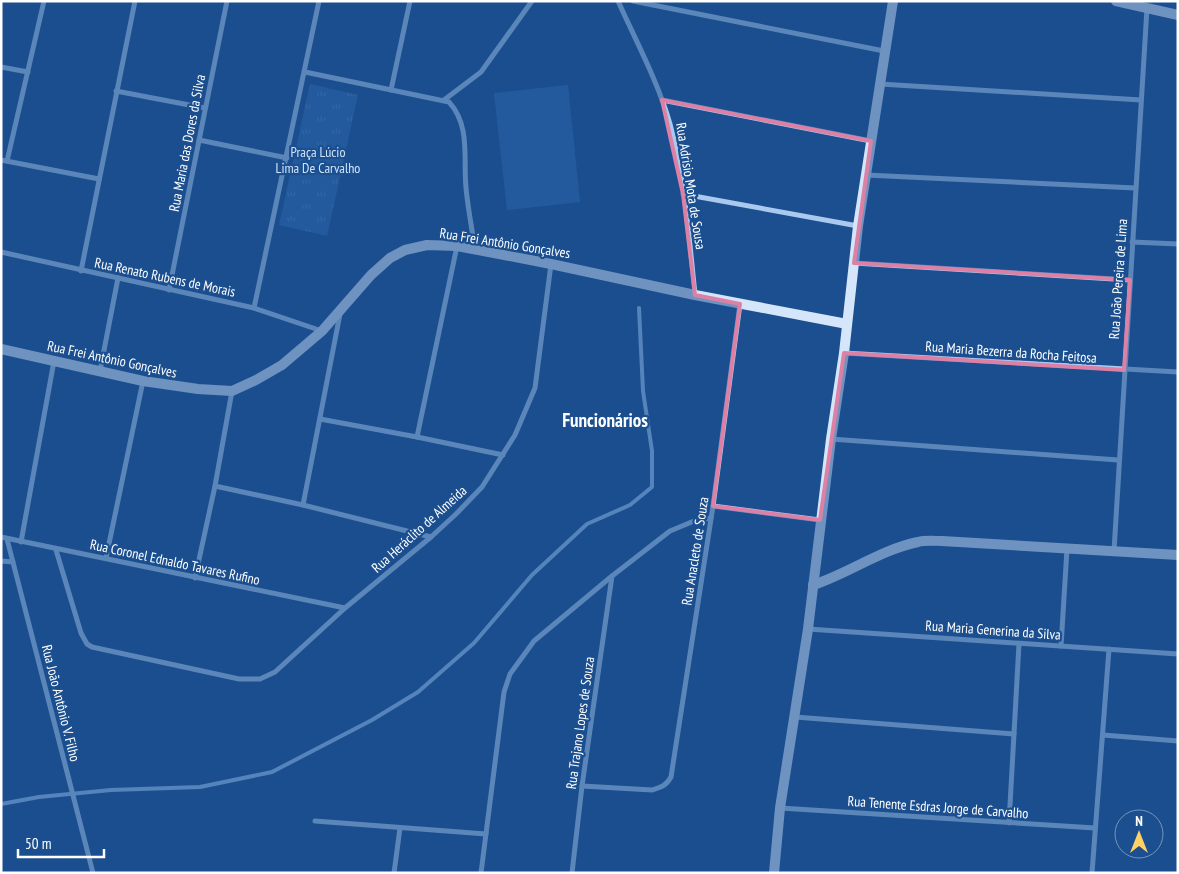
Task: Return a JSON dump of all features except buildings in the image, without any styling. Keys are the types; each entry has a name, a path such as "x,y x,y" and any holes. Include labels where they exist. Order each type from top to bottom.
{"street":[{"path":"44,1 28,72 4,161 98,179"},
{"path":"81,271 135,1"},
{"name":"Rua Maria das Dores da Silva","path":"169,290 227,1"},
{"path":"254,308 319,1"},
{"path":"391,90 410,1"},
{"path":"444,100 481,72 532,1"},
{"name":"Rua Adrisio Mota de Sousa","path":"618,1 662,100 676,147 684,194 695,295"},
{"path":"633,1 884,51"},
{"path":"774,873 780,808 808,629 820,520 844,352 858,226 893,1"},
{"path":"1116,1 1178,15"},
{"name":"Rua João Pereira de Lima","path":"1114,551 1118,460 1147,8"},
{"path":"1,66 28,72"},
{"path":"305,72 449,102 456,110 465,135 466,186 475,250"},
{"path":"879,84 1141,100"},
{"path":"116,91 206,108"},
{"path":"662,100 871,141"},
{"path":"199,140 287,158"},
{"path":"866,175 1135,188"},
{"path":"684,194 858,226"},
{"path":"1132,242 1178,244"},
{"name":"Rua Frei Antônio Gonçalves","path":"1,349 143,381 198,389 232,391 282,365 322,331 371,275 390,258 405,250 427,245 457,246 847,324"},
{"path":"417,437 457,246"},
{"name":"Rua Renato Rubens de Morais","path":"1,252 254,308 322,331"},
{"path":"854,263 1130,280"},
{"name":"Rua Heráclito de Almeida","path":"56,550 86,644 92,647 250,680 268,677 345,608 456,514 482,487 503,455 525,414 536,388 551,264"},
{"path":"100,372 118,278"},
{"name":"Rua Anacleto de Souza","path":"582,786 652,790 668,784 673,772 713,506 740,304"},
{"path":"303,505 341,308"},
{"name":"Rua Maria Bezerra da Rocha Feitosa","path":"844,352 1178,372"},
{"path":"21,542 54,361"},
{"path":"106,558 143,381"},
{"path":"195,578 215,486 232,391"},
{"path":"320,419 503,455"},
{"path":"831,439 1118,460"},
{"path":"215,486 431,536"},
{"path":"713,506 820,520"},
{"path":"481,873 504,692 510,674 534,641 612,576 670,531 694,521 711,518"},
{"name":"Rua Coronel Ednaldo Tavares Rufino","path":"4,538 345,608"},
{"name":"Rua João Antônio V. Filho","path":"4,538 13,562 92,873"},
{"path":"813,585 834,578 869,559 898,547 920,541 1178,555"},
{"path":"1061,646 1067,548"},
{"path":"1,561 13,562"},
{"name":"Rua Trajano Lopes de Souza","path":"572,873 582,786 612,576"},
{"name":"Rua Maria Generina da Silva","path":"808,629 1178,654"},
{"path":"1009,823 1019,644"},
{"path":"1092,873 1109,649"},
{"path":"795,717 1014,734"},
{"path":"1103,735 1178,741"},
{"name":"Rua Tenente Esdras Jorge de Carvalho","path":"780,808 1095,828"},
{"path":"315,821 486,834"},
{"path":"394,873 400,828"}],"highlighted area":[{"path":"662,100 871,141 854,263 1130,280 1124,370 844,353 820,520 713,506 740,304 695,295 683,194"}],"green space":[{"name":"Praça Lúcio Lima De Carvalho","path":"310,84 358,95 327,236 279,225"},
{"path":"568,85 580,202 507,210 494,93"}],"waterway":[{"path":"1,804 39,797 111,790 200,787 272,772 372,720 418,692 474,643 532,575 587,524 630,505 652,487 652,451 643,391 639,308"}],"district":[{"name":"Funcionários","path":"605,420"}]}
